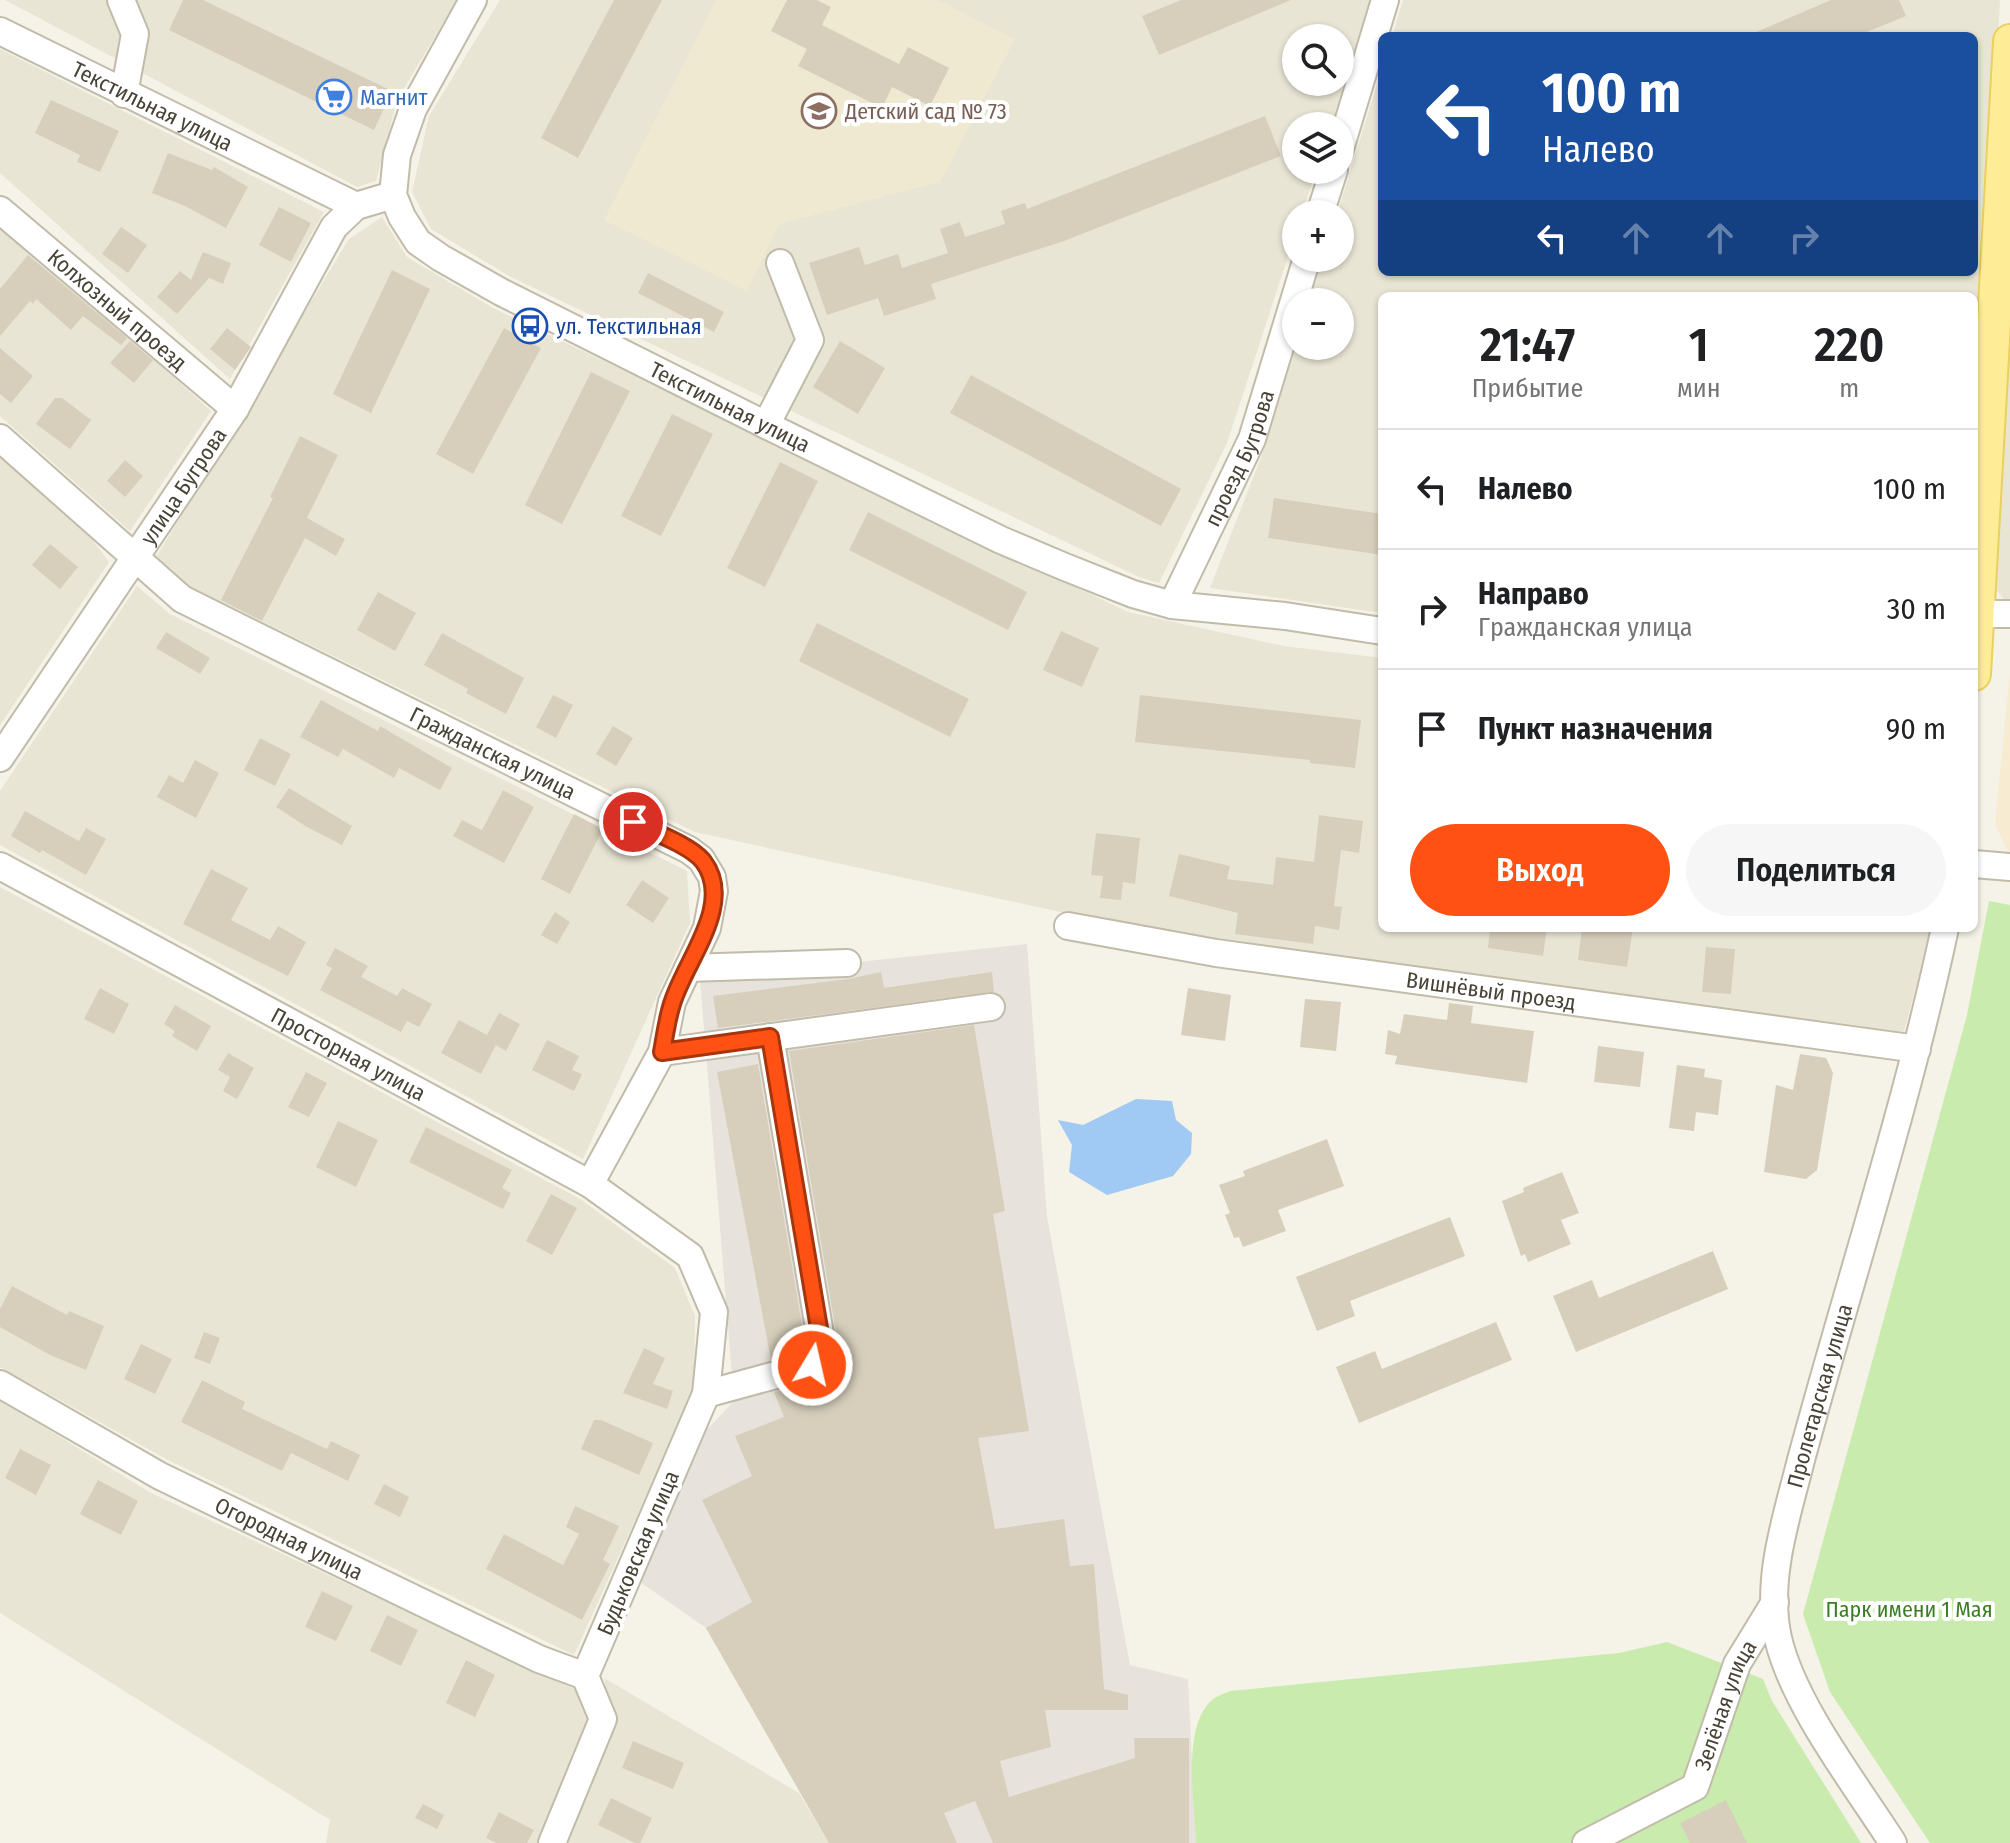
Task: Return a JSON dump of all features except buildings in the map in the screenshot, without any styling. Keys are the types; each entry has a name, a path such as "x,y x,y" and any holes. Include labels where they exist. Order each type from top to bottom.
{"main road":[{"path":"1978,614 2010,41"}],"street":[{"path":"121,0 135,34 124,94"},
{"path":"356,206 393,195 397,155 413,109 473,0"},
{"path":"1351,112 1385,0"},
{"name":"Текстильная улица","path":"0,31 356,206"},
{"name":"Текстильная улица","path":"393,195 418,242 441,258 501,292 1001,540 1133,594 1172,605 1285,616 1378,630"},
{"name":"улица Бугрова","path":"0,758 235,409 334,227 356,206"},
{"name":"Колхозный проезд","path":"0,210 235,409"},
{"path":"766,425 810,340 780,263"},
{"name":"проезд Бугрова","path":"1172,605 1252,439 1303,272"},
{"name":"Гражданская улица","path":"0,438 133,559 182,599 675,843 701,859 712,877 714,891 707,928 672,1002 662,1052 590,1184"},
{"path":"1978,614 2010,614"},
{"path":"1990,866 2010,849"},
{"name":"Просторная улица","path":"0,866 590,1184 690,1256"},
{"name":"Вишнёвый проезд","path":"1068,926 1216,953 1917,1049"},
{"name":"Пролетарская улица","path":"1893,1843 1794,1682 1778,1636 1775,1602 1779,1545 1917,1049 1944,932"},
{"path":"688,968 847,963"},
{"path":"662,1052 991,1007"},
{"path":"706,1394 812,1365 822,1346 770,1037"},
{"name":"Будьковская улица","path":"585,1676 706,1394 714,1312 690,1256"},
{"name":"Огородная улица","path":"0,1384 160,1476 539,1659 585,1676"},
{"name":"Зелёная улица","path":"1586,1843 1695,1787 1737,1664 1775,1602"},
{"path":"552,1843 603,1719 585,1676"}],"shaded area":[{"path":"5,0 457,0 397,100 376,181 357,187"},
{"path":"500,0 1372,0 1354,55 1354,24 1282,24 1282,96 1341,96 1336,112 1282,112 1282,184 1312,184 1306,200 1282,200 1283,272 1227,443 1159,583 1139,577 509,276 431,229 412,192 429,116"},
{"name":"Детский сад № 73","path":"716,0 938,0 1015,39 940,182 779,224 747,291 604,220"},
{"path":"1403,0 2000,0 1978,388 1978,292 1378,292 1378,612 1210,588 1262,455 1291,360 1354,360 1354,288 1313,288 1319,272 1354,272 1354,200 1341,200 1346,184 1354,184 1354,159 1378,81 1378,276 1978,276 1978,32 1393,32"},
{"path":"0,49 324,212 230,379 0,173"},
{"path":"382,217 407,257 493,308 1128,612 1284,646 1378,658 1378,932 1931,932 1904,1031 1889,1037 1175,937 695,832 150,567 349,239"},
{"path":"0,218 211,411 130,531 0,416"},
{"path":"2010,236 2010,600 2005,600 1991,584"},
{"path":"0,444 59,495 109,562 0,725"},
{"path":"137,586 170,614 687,871 690,923 583,1159 0,845 0,791"},
{"path":"2010,670 2010,856 1995,824"},
{"path":"0,887 580,1199 675,1268 695,1316 694,1390 574,1655 168,1460 0,1367"},
{"path":"1027,944 1047,1217 1130,1665 1188,1679 1196,1843 829,1843 706,1628 633,1577 688,1450 734,1401 700,979"},
{"path":"0,1400 151,1493 579,1691 591,1724 541,1843 326,1843 330,1820 0,1613"},
{"path":"604,1678 799,1793 829,1843 564,1843 614,1721"}],"green space":[{"name":"Парк имени 1 Мая","path":"1989,901 2010,905 2010,1843 1930,1843 1830,1692 1803,1614 1967,1015"},
{"path":"1667,1642 1763,1679 1772,1701 1861,1843 1196,1843 1192,1770 1195,1732 1209,1703 1224,1693 1619,1653"}],"water":[{"path":"1136,1099 1172,1101 1176,1120 1192,1133 1191,1154 1173,1176 1107,1195 1069,1172 1072,1145 1058,1120 1083,1125"}],"place":[{"name":"Магнит","path":"334,97"},
{"name":"Детский сад № 73","path":"819,111"},
{"name":"ул. Текстильная","path":"530,326"}],"route":[{"path":"633,822 701,859 712,877 714,891 707,928 672,1002 662,1052 770,1037 822,1346 812,1365"}]}
